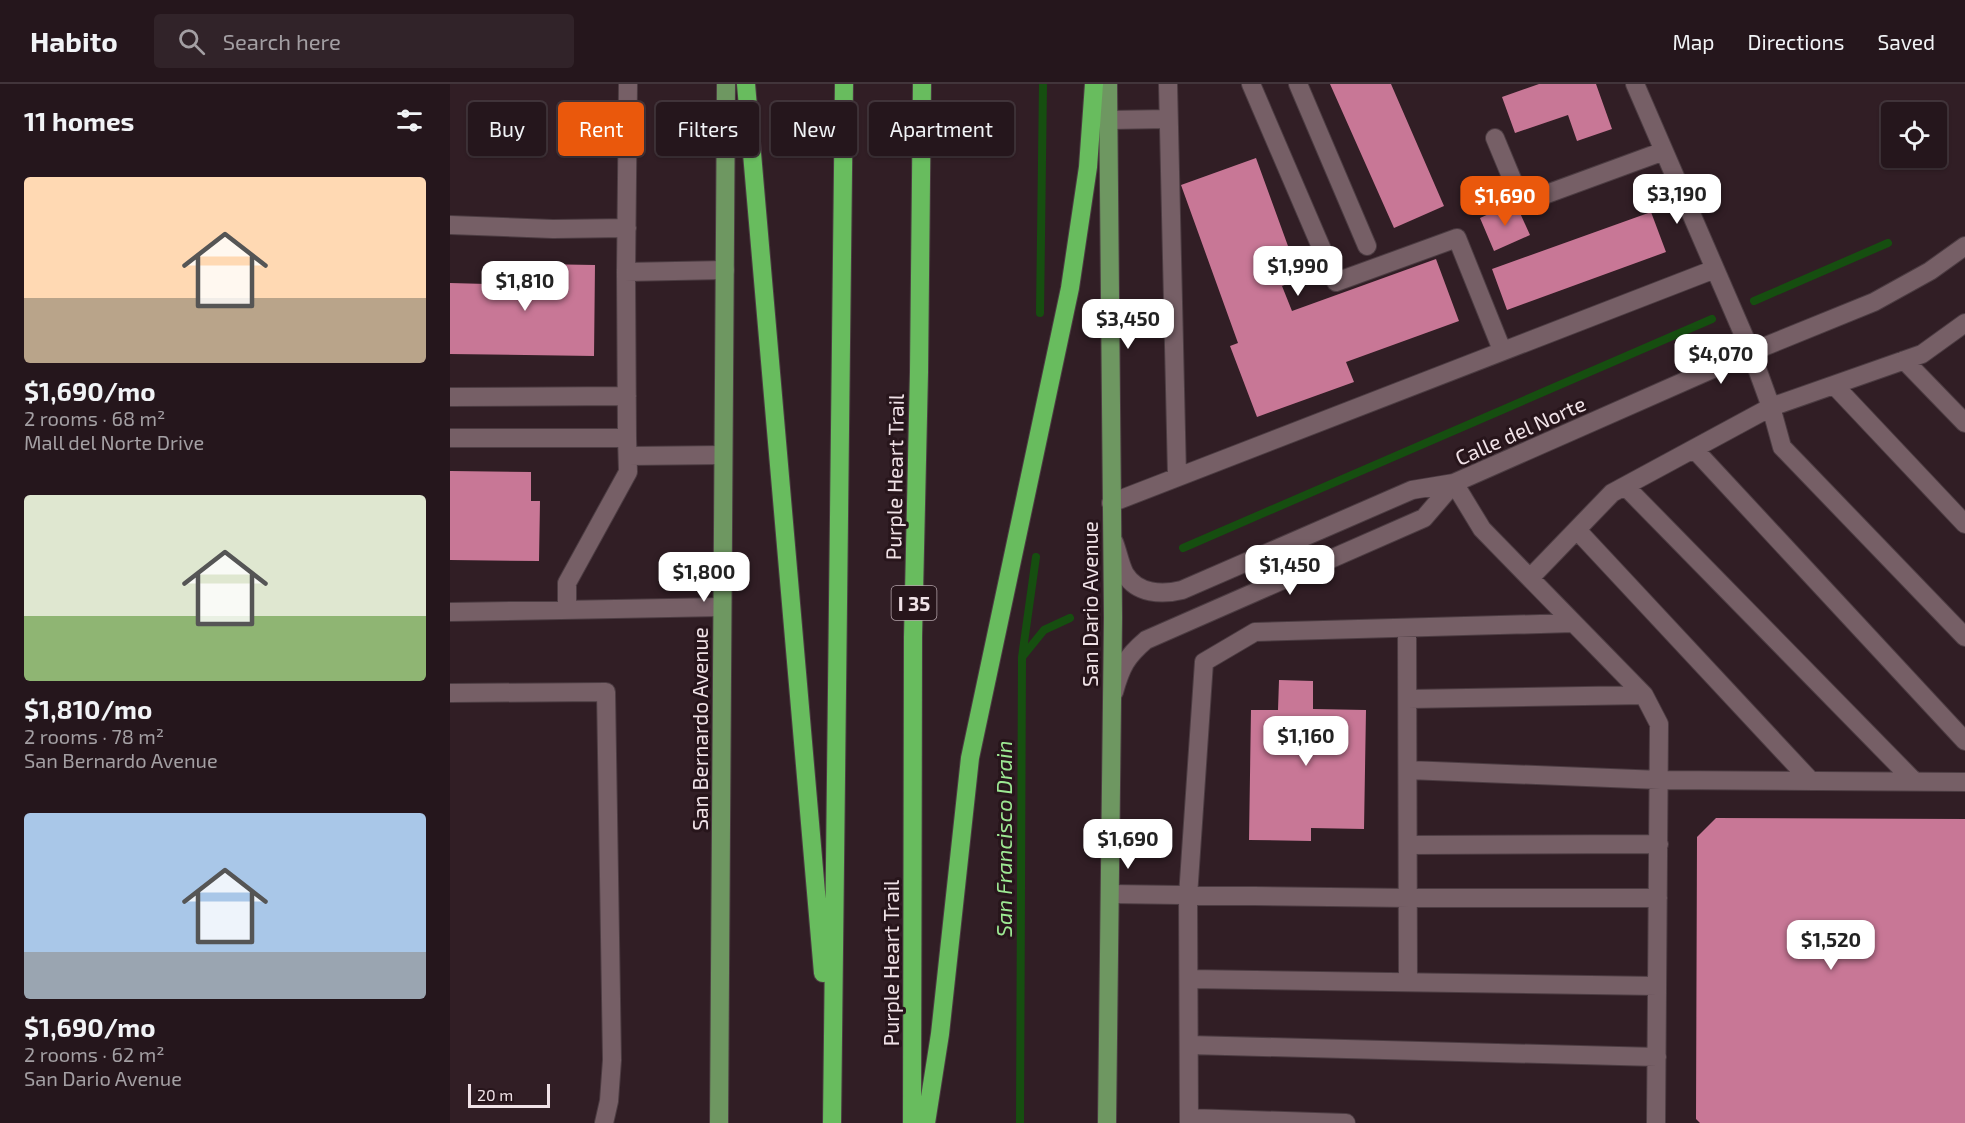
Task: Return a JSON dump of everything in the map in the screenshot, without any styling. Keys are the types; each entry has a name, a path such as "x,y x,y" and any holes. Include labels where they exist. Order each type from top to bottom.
{"highway":[{"path":"746,84 832,1078"},
{"path":"832,1123 844,84"},
{"name":"Purple Heart Trail","path":"912,1123 913,637 920,372 922,84"},
{"path":"926,1123 940,1034 970,758 1070,288 1088,167 1094,84"}],"main road":[{"name":"San Bernardo Avenue","path":"719,1123 726,84"},
{"name":"San Dario Avenue","path":"1107,1123 1112,702 1108,84"}],"street":[{"path":"567,610 567,584 628,472 626,272 628,84"},
{"path":"1168,84 1177,476"},
{"path":"1251,84 1336,282 1457,238 1502,350"},
{"path":"1298,84 1367,246"},
{"path":"1635,84 1751,352 1771,407 1782,447 1965,637"},
{"path":"1108,120 1168,119"},
{"path":"1495,138 1522,203 1664,151"},
{"path":"450,225 553,229 627,228"},
{"name":"Calle del Norte","path":"1111,533 1125,573 1132,584 1143,589 1167,593 1182,590 1412,490 1454,483 1751,352 1874,302 1930,271 1965,246"},
{"path":"1111,503 1715,269"},
{"path":"626,272 725,270"},
{"path":"1530,578 1612,493 1771,407 1922,354 1962,330"},
{"path":"1904,360 1965,423"},
{"path":"1834,384 1965,524"},
{"path":"450,396 627,396"},
{"path":"450,438 627,447 723,455"},
{"path":"1694,449 1965,741"},
{"path":"1112,702 1124,663 1132,651 1146,640 1424,518 1454,483 1482,529 1644,695 1659,724 1656,1123"},
{"path":"1625,486 1914,782"},
{"path":"1577,530 1811,781"},
{"path":"450,612 722,607"},
{"path":"1346,1123 1189,1121 1188,896 1204,662 1255,632 1574,623"},
{"path":"1407,628 1408,982"},
{"path":"450,693 606,692 612,1060 609,1101 604,1123"},
{"path":"1408,699 1644,695"},
{"path":"1408,770 1660,780 1965,782"},
{"path":"1408,845 1659,844"},
{"path":"1110,894 1408,898 1658,898"},
{"path":"1189,979 1658,986"},
{"path":"1189,1046 1657,1057"}],"building":[{"path":"1330,84 1391,84 1444,206 1394,228"},
{"path":"1539,84 1596,84 1612,129 1577,141 1568,115 1515,133 1502,97"},
{"path":"1256,158 1300,279 1282,286 1292,311 1436,259 1459,321 1346,362 1354,382 1257,417 1230,346 1238,343 1181,185"},
{"path":"1515,202 1530,235 1494,251 1480,218"},
{"path":"1651,212 1666,252 1507,310 1492,269"},
{"path":"487,263 595,265 594,356 450,354 450,283 487,284"},
{"path":"450,471 531,472 531,501 540,501 539,561 450,560"},
{"path":"1279,680 1313,681 1313,709 1366,710 1364,829 1311,828 1311,841 1249,840 1251,710 1278,710"},
{"path":"1716,818 1965,819 1965,1123 1700,1123 1696,1119 1697,837"}],"waterway":[{"name":"San Francisco Drain","path":"1040,313 1043,84"},
{"path":"1754,301 1888,243"},
{"path":"1183,548 1712,319"},
{"name":"San Francisco Drain","path":"1020,1123 1022,657 1036,557"},
{"path":"1023,656 1044,630 1070,618"}]}
